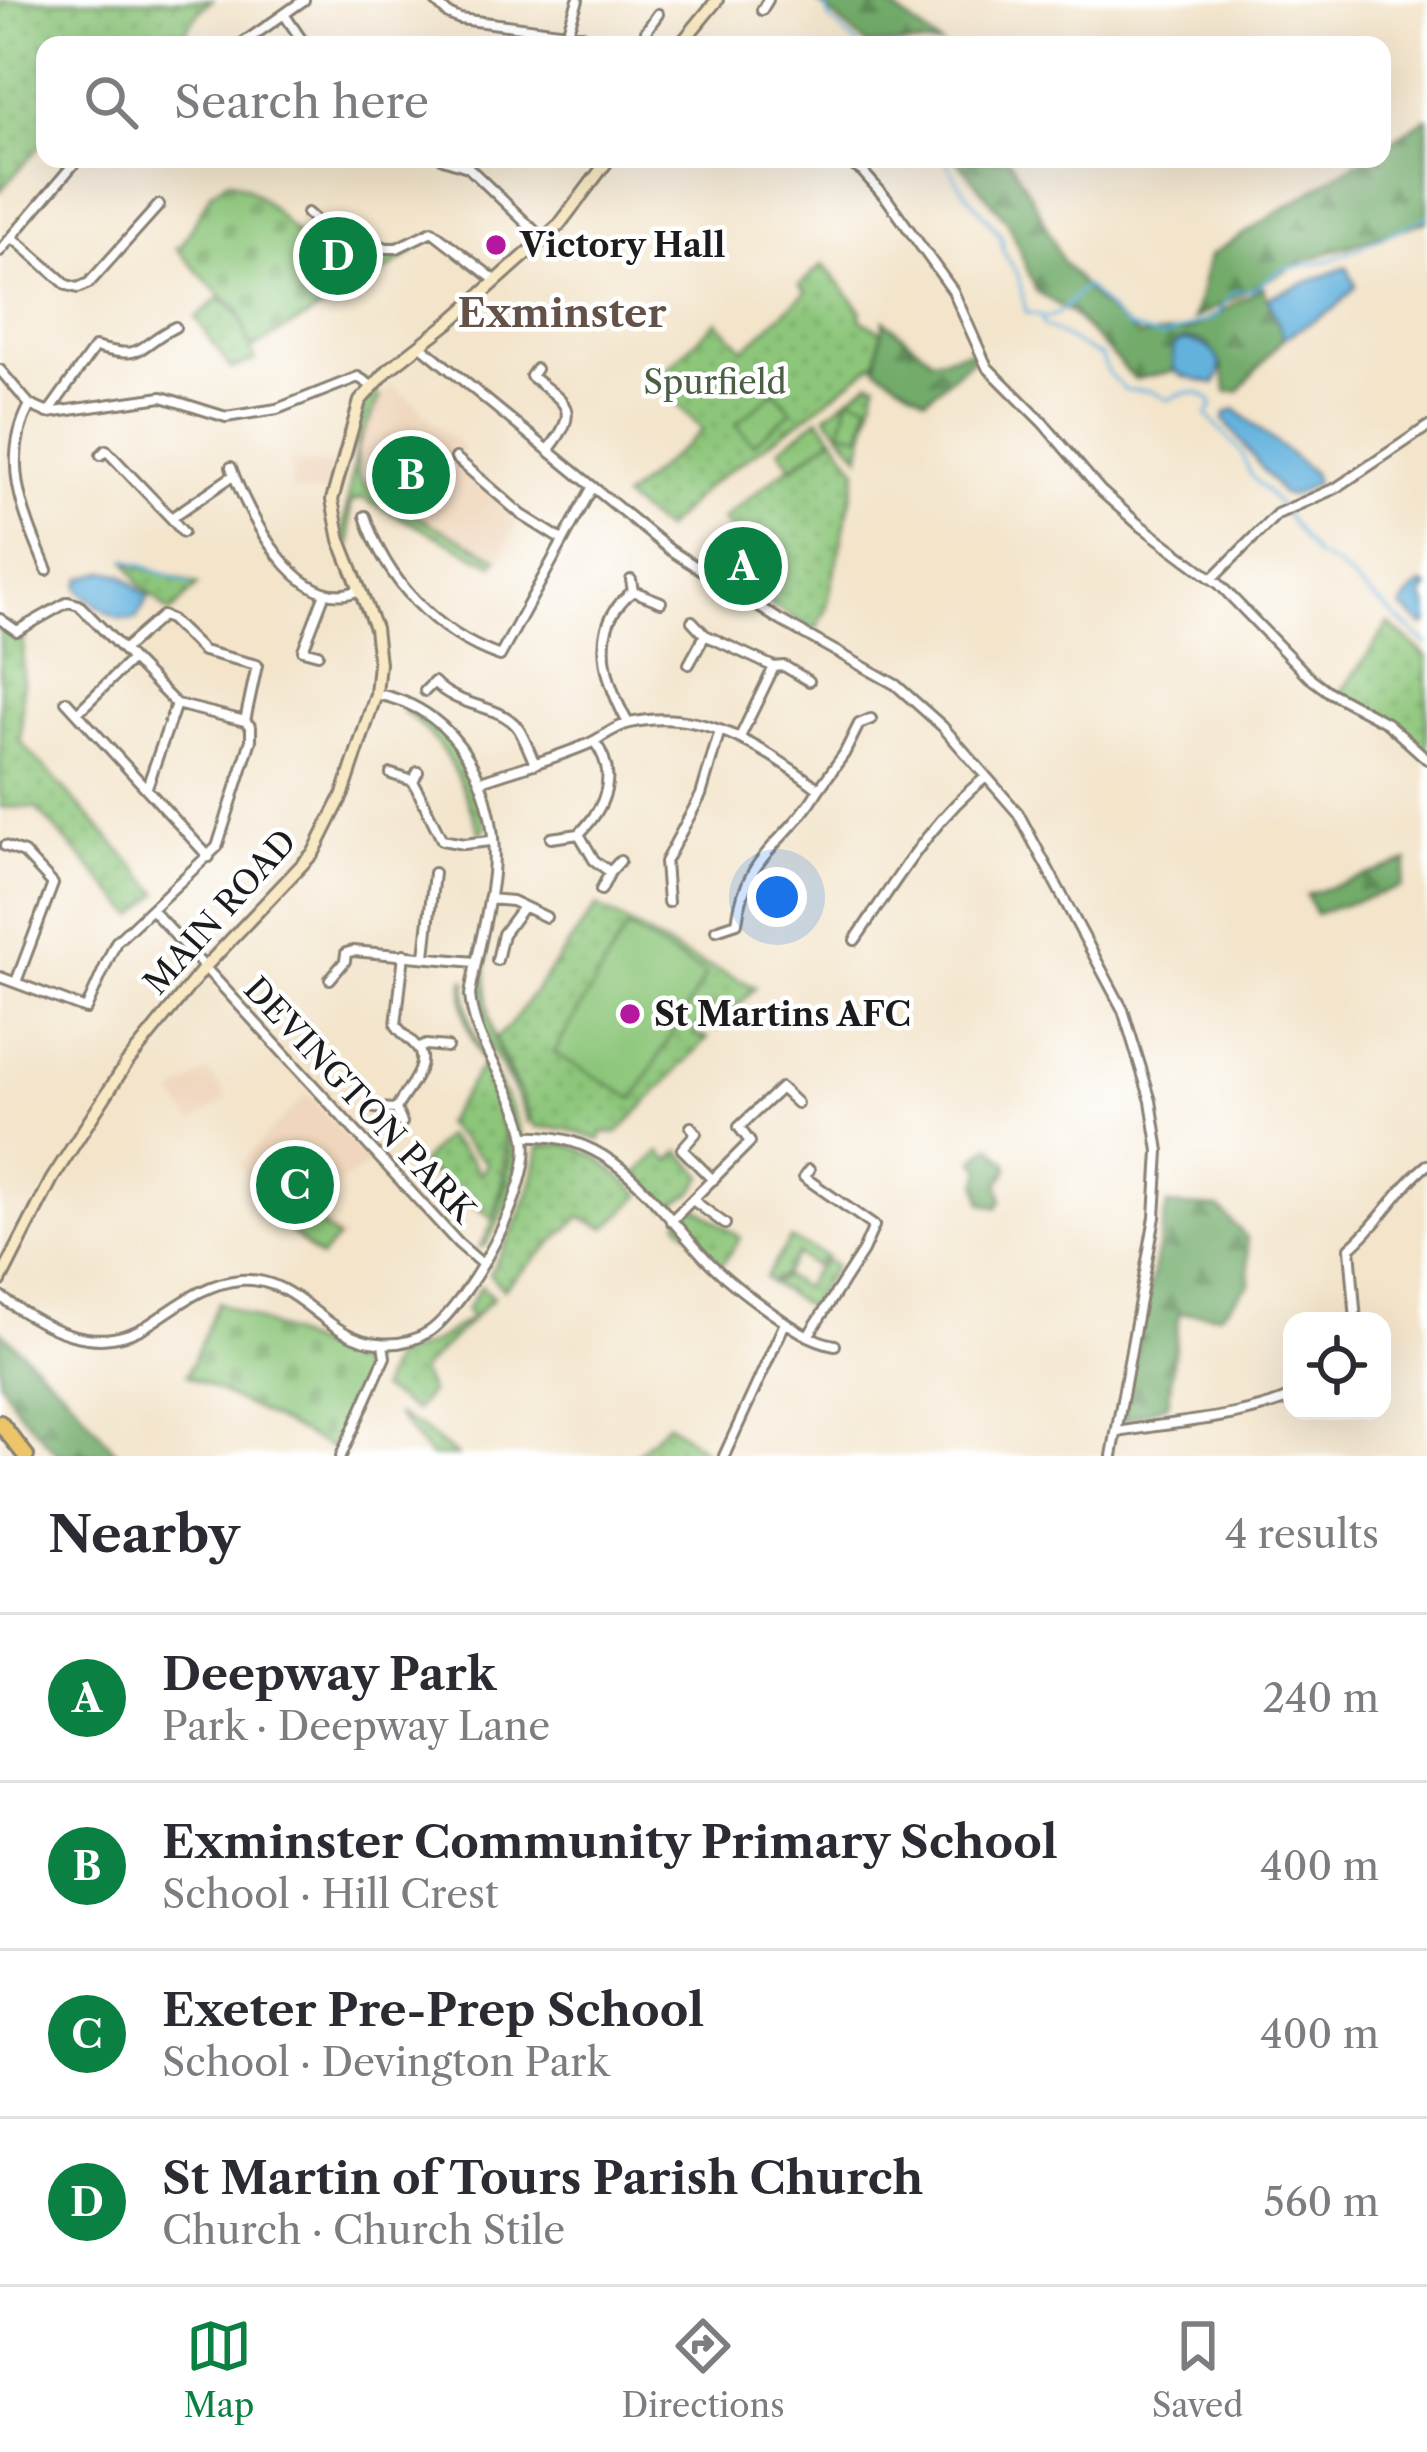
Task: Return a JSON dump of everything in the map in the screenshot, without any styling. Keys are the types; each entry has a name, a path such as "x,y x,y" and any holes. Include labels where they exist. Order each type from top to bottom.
{"highway":[{"path":"0,1423 26,1456"}],"street":[{"path":"253,36 304,0"},
{"path":"434,0 460,19 582,36"},
{"path":"567,33 578,0"},
{"path":"687,36 717,0"},
{"path":"762,10 772,1"},
{"path":"284,14 299,36"},
{"path":"648,36 658,14"},
{"path":"0,251 70,168"},
{"path":"470,168 542,239"},
{"name":"MAIN ROAD","path":"0,1281 52,1179 126,1064 205,967 314,852 343,794 376,694 379,652 375,628 340,540 332,500 360,401 570,214 603,168"},
{"path":"857,168 887,199 953,291 987,368 1043,423 1101,491 1212,579 1309,676 1388,723 1427,759"},
{"path":"12,237 67,285 78,288 89,283 159,205"},
{"path":"307,213 326,228 387,248 432,231 495,280"},
{"path":"48,413 95,347 128,354 142,351 175,327"},
{"path":"422,346 550,448 592,488 722,585 896,686 942,726 1018,813 1123,1010 1151,1101 1159,1151 1155,1217 1112,1456"},
{"path":"0,370 30,404 48,413 162,397 226,418 254,416 358,377 372,386"},
{"path":"531,376 569,412 568,424 550,448"},
{"path":"30,404 10,433 6,470 47,570"},
{"path":"1212,579 1282,511 1336,488 1427,428"},
{"path":"106,450 183,532"},
{"path":"456,458 522,515 562,540"},
{"path":"171,518 233,471 268,548 325,592 342,596 359,590"},
{"path":"364,516 386,567 404,592 436,619 500,656 592,488"},
{"path":"628,723 612,694 602,660 611,617 632,585 661,602"},
{"path":"318,654 303,650 325,592"},
{"path":"0,619 17,631 73,602 176,704 244,721 251,727 221,837 209,857 116,942 86,1009 0,977"},
{"path":"124,649 162,616 203,651 257,665 244,721"},
{"path":"692,621 705,635 774,667 784,666 809,681"},
{"path":"689,664 705,635"},
{"path":"77,713 130,661"},
{"path":"740,737 774,667"},
{"path":"424,691 437,679 458,702 499,712 517,726 535,764"},
{"path":"0,1296 48,1329 92,1340 145,1327 212,1286 241,1280 272,1283 304,1300 347,1335 383,1344 406,1342 435,1326 460,1300 524,1180 525,1136 474,1026 470,995 493,871 490,842 481,782 453,734 418,709 376,694"},
{"path":"66,701 209,857"},
{"path":"146,788 176,704"},
{"path":"846,717 860,724"},
{"path":"481,782 594,741 628,723 660,719 740,737 819,789"},
{"path":"745,938 737,923 742,887 752,868 802,818 860,724 871,719"},
{"path":"668,902 665,862 701,794 720,730"},
{"path":"550,838 579,834 606,797 609,773 594,741"},
{"path":"391,774 416,776 442,840 490,842"},
{"path":"855,940 914,856 969,790 986,777"},
{"path":"579,834 594,860 610,872"},
{"path":"4,846 24,854 53,884 16,982"},
{"path":"602,890 620,860"},
{"path":"425,956 434,872"},
{"path":"653,884 664,885"},
{"path":"419,890 432,890"},
{"path":"489,899 512,901 546,917"},
{"path":"496,960 503,934 523,907"},
{"name":"DEVINGTON PARK","path":"152,910 442,1227 482,1263"},
{"path":"716,930 737,923"},
{"path":"330,980 345,961 342,950 475,962"},
{"path":"396,1109 419,1067 419,1048 396,1024 404,953"},
{"path":"419,1048 447,1046"},
{"path":"671,1221 750,1142 739,1127 781,1088 797,1102"},
{"path":"375,1108 396,1109"},
{"path":"396,1109 402,1124"},
{"path":"691,1127 696,1133 682,1149 713,1180"},
{"path":"525,1136 569,1138 602,1153 637,1182 715,1268 785,1323 835,1345"},
{"path":"1355,1312 1350,1248 1427,1165"},
{"path":"808,1336 874,1226 805,1177 809,1170"},
{"path":"694,1201 725,1224"},
{"path":"724,1456 785,1323"},
{"path":"340,1456 385,1357 383,1344"},
{"path":"1118,1432 1187,1419 1251,1414 1283,1400"}],"shaded area":[{"path":"391,383 465,449 456,461 519,518 498,563 347,495 356,432"},
{"path":"291,462 333,465 330,494 291,491"},
{"path":"208,1070 228,1098 193,1123 173,1095"},
{"path":"307,1094 368,1164 309,1204 344,1238 319,1260 279,1226 282,1221 238,1165"}],"green space":[{"path":"0,0 212,0 182,36 36,36 36,150 0,191"},
{"path":"815,0 883,0 929,36 857,36"},
{"path":"1427,118 1427,221 1303,261 1194,319 1209,256 1348,168 1391,168 1391,140"},
{"path":"963,168 1014,168 1062,261 1098,303 1139,336 1188,331 1263,287 1284,337 1239,391 1227,392 1222,367 1209,345 1195,340 1173,346 1174,371 1135,379 1072,314 1036,291 1008,222"},
{"path":"229,180 258,196 298,236 314,225 379,250 410,246 414,251 251,349 238,309 176,248 181,247 212,191"},
{"name":"Spurfield","path":"823,264 861,310 860,319 881,331 878,360 706,487 664,530 623,499 703,430 654,381 717,321 744,349 806,292 800,285"},
{"path":"219,298 238,314 255,360 231,369 196,318"},
{"path":"884,320 932,359 970,351 976,356 926,399 876,367"},
{"path":"870,381 877,383 860,456 826,415"},
{"path":"775,391 792,411 753,444 736,424"},
{"path":"375,392 380,398 357,447 358,476 374,494 497,558 493,565 362,498 350,503 350,545 342,539 362,407"},
{"path":"849,397 869,402 861,435 841,430"},
{"path":"819,418 833,437 792,467 779,449"},
{"path":"834,436 857,470 826,611 815,630 718,574 719,558 734,539 764,562 722,520"},
{"path":"127,562 198,585 170,613 139,583"},
{"path":"0,624 10,633 24,632 21,742 159,893 135,916 36,808 0,807"},
{"path":"1389,624 1427,657 1427,756 1391,721 1340,694"},
{"path":"401,710 437,727 461,755 486,827 480,834 441,749"},
{"path":"1408,861 1401,887 1316,914 1306,895"},
{"path":"597,906 687,957 756,987 717,1028 721,1012 706,1007 694,1035 708,1038 618,1133 602,1132 600,1140 567,1129 535,1127 495,1039"},
{"name":"St Martins AFC","path":"627,928 706,975 634,1099 554,1053"},
{"path":"482,956 487,956 492,1028 502,1061 531,1120 528,1123 482,1029 478,986"},
{"path":"464,980 475,1036 509,1104 522,1150 513,1194 486,1245 480,1247 503,1192 508,1133 498,1094 468,1028"},
{"path":"481,1067 498,1103 504,1141 493,1219 419,1164 445,1136 481,1175 487,1163 444,1124"},
{"path":"568,1144 599,1158 641,1195 606,1228 580,1217 503,1289 489,1274 527,1197 539,1146"},
{"path":"991,1145 1008,1170 999,1183 1002,1199 997,1208 982,1203 978,1185 982,1169 974,1160"},
{"path":"680,1151 703,1176 692,1193 666,1208 638,1173 660,1152 670,1161"},
{"path":"299,1205 337,1239 320,1258 282,1225"},
{"path":"1167,1205 1219,1208 1247,1238 1250,1284 1220,1314 1179,1313 1168,1404 1122,1421"},
{"path":"692,1209 699,1209 740,1238 721,1266 679,1223"},
{"path":"790,1239 826,1256 814,1266 796,1255 784,1274 770,1282 765,1278"},
{"path":"826,1260 835,1266 808,1307 772,1284 784,1276 803,1288"},
{"path":"481,1286 493,1298 420,1371 430,1392 415,1411 380,1389 393,1357 431,1344 471,1318 466,1310"},
{"path":"218,1302 367,1369 332,1448 187,1375"},
{"path":"0,1330 73,1400 119,1456 59,1456 18,1410 0,1381"},
{"path":"396,1414 423,1429 457,1456 430,1456"},
{"path":"668,1423 711,1456 635,1456"}],"water":[{"path":"1347,267 1356,286 1335,308 1284,338 1268,297"},
{"path":"1179,341 1198,343 1213,352 1220,366 1215,384 1174,370 1173,348"},
{"path":"1235,409 1313,473 1316,483 1292,496 1282,494 1224,420"},
{"path":"106,571 122,575 149,597 136,619 113,616 80,591 82,578"},
{"path":"1423,584 1427,587 1422,596 1427,625 1401,607"}],"waterway":[{"path":"818,0 848,36"},
{"path":"950,168 1001,236 1004,253 1018,275 1026,312 1041,316 1043,325 1101,356 1108,373 1125,390 1151,391 1168,400 1192,392 1208,399 1213,404 1207,415 1241,452 1251,476 1316,556 1334,564 1427,644"},
{"path":"1041,318 1061,311 1086,286 1125,326 1166,336 1215,317 1233,292 1254,289 1282,269 1331,260 1427,217"},
{"path":"126,559 191,585"}],"place":[{"name":"Victory Hall","path":"496,245"},
{"name":"St Martin of Tours Parish Church","path":"338,256"},
{"name":"Exminster Community Primary School","path":"411,475"},
{"name":"Deepway Park","path":"743,566"},
{"name":"St Martins AFC","path":"630,1014"},
{"name":"Exeter Pre-Prep School","path":"295,1185"}],"district":[{"name":"Exminster","path":"562,313"}]}
